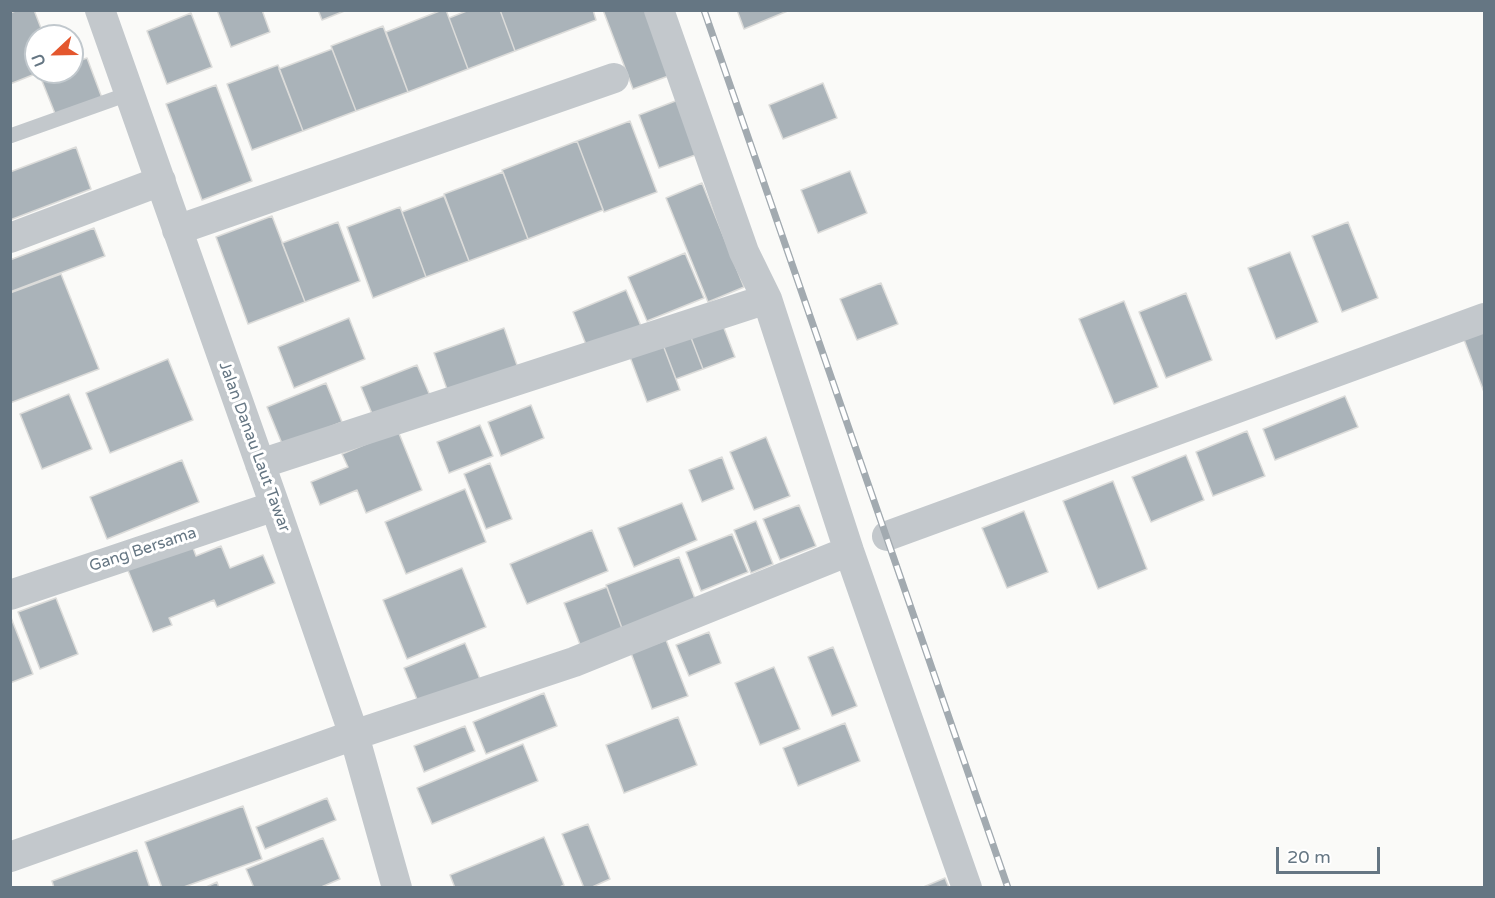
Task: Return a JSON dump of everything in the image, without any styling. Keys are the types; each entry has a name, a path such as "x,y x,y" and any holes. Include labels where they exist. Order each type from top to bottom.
{"street":[{"name":"Jalan Danau Laut Tawar","path":"100,10 354,735 392,886"},
{"path":"659,10 744,252 767,299 849,551 967,888"},
{"path":"177,230 614,78"},
{"path":"10,238 161,182"},
{"path":"260,464 767,299"},
{"path":"887,536 1485,318"},
{"name":"Gang Bersama","path":"10,594 275,506"},
{"path":"10,857 354,735 574,662 849,551"}],"lane":[{"path":"10,136 128,94"}],"building":[{"path":"18,10 34,10 39,24 24,24 24,78 10,84 10,13"},
{"path":"217,10 262,10 270,32 231,47"},
{"path":"318,10 347,10 322,20"},
{"path":"446,10 468,69 408,92 386,32"},
{"path":"469,10 500,10 515,51 468,69 449,18"},
{"path":"500,10 593,10 596,20 515,51"},
{"path":"603,10 646,10 671,75 633,89"},
{"path":"737,10 790,10 744,29"},
{"path":"191,13 212,67 167,84 147,31"},
{"path":"383,26 408,92 356,111 331,46"},
{"path":"332,49 356,111 303,131 279,69"},
{"path":"87,58 102,98 56,116 43,84 84,84 84,59"},
{"path":"278,65 303,131 252,150 227,84"},
{"path":"823,83 837,118 783,139 769,105"},
{"path":"216,85 252,181 202,200 166,104"},
{"path":"678,100 698,154 659,168 639,115"},
{"path":"630,121 657,192 604,212 577,141"},
{"path":"577,141 603,210 528,239 502,170"},
{"path":"76,147 91,189 10,220 10,172"},
{"path":"850,171 867,213 818,233 801,190"},
{"path":"503,172 528,239 469,261 444,194"},
{"path":"702,183 744,287 708,302 666,198"},
{"path":"444,196 469,261 426,277 402,212"},
{"path":"400,207 426,277 373,298 347,227"},
{"path":"272,216 305,302 248,324 216,237"},
{"path":"338,222 360,281 305,302 282,243"},
{"path":"1348,222 1378,298 1342,312 1312,236"},
{"path":"94,228 105,256 10,292 10,260"},
{"path":"1290,252 1318,322 1276,339 1248,268"},
{"path":"685,253 704,298 647,321 628,277"},
{"path":"61,274 99,369 10,403 10,293"},
{"path":"881,283 898,324 857,340 840,299"},
{"path":"626,290 641,326 587,347 573,312"},
{"path":"1186,293 1212,360 1166,378 1139,312"},
{"path":"1124,301 1158,387 1114,404 1079,319"},
{"path":"349,318 365,359 294,388 278,347"},
{"path":"722,323 735,357 703,369 690,335"},
{"path":"504,328 518,368 448,392 434,353"},
{"path":"1484,329 1484,392 1463,337"},
{"path":"690,335 703,369 676,379 663,345"},
{"path":"663,345 680,390 647,402 630,357"},
{"path":"168,359 193,420 110,453 86,393"},
{"path":"417,365 431,398 375,421 361,387"},
{"path":"326,383 342,422 283,446 267,407"},
{"path":"69,394 92,449 42,469 20,414"},
{"path":"1345,396 1358,427 1275,460 1263,429"},
{"path":"531,405 544,438 501,456 488,422"},
{"path":"480,425 493,456 449,473 437,442"},
{"path":"398,431 422,490 366,513 357,490 320,505 311,482 348,467 342,454"},
{"path":"1247,431 1265,476 1213,496 1196,452"},
{"path":"766,437 790,496 754,510 730,452"},
{"path":"1186,455 1204,500 1151,522 1132,477"},
{"path":"722,457 734,489 702,502 689,470"},
{"path":"182,460 199,502 107,539 90,497"},
{"path":"490,463 512,519 486,529 464,474"},
{"path":"1113,481 1147,569 1098,589 1063,501"},
{"path":"465,489 486,542 406,574 385,522"},
{"path":"682,503 697,540 634,567 618,528"},
{"path":"799,505 816,546 780,560 763,519"},
{"path":"1024,511 1048,572 1007,588 982,528"},
{"path":"756,521 773,564 751,573 734,530"},
{"path":"592,530 608,571 527,604 510,564"},
{"path":"732,534 748,572 701,591 686,552"},
{"path":"189,537 196,556 221,546 230,568 263,555 275,583 217,607 214,600 169,618 172,625 153,632 125,563"},
{"path":"679,557 697,604 623,631 606,585"},
{"path":"462,568 486,627 407,659 383,600"},
{"path":"607,587 623,631 581,647 564,603"},
{"path":"56,598 78,654 40,669 18,612"},
{"path":"10,615 33,674 10,683"},
{"path":"709,632 721,663 689,676 676,645"},
{"path":"666,640 688,696 652,709 631,653"},
{"path":"465,643 480,679 419,704 404,668"},
{"path":"833,647 857,706 832,716 808,657"},
{"path":"774,667 800,729 760,745 735,683"},
{"path":"544,693 557,726 486,754 473,722"},
{"path":"678,717 697,765 624,793 606,745"},
{"path":"845,723 860,761 798,786 783,748"},
{"path":"465,726 475,751 424,772 414,746"},
{"path":"523,744 538,781 432,824 417,788"},
{"path":"327,798 336,820 265,849 256,827"},
{"path":"243,806 262,859 181,888 162,888 145,842"},
{"path":"588,824 610,879 590,888 584,888 562,834"},
{"path":"544,837 564,885 558,888 455,888 450,875"},
{"path":"323,838 340,879 319,888 254,888 246,869"},
{"path":"137,850 150,888 54,888 52,881"},
{"path":"945,878 949,888 921,888"},
{"path":"217,882 219,888 204,888"}],"railway":[{"path":"704,10 1008,888"}]}
